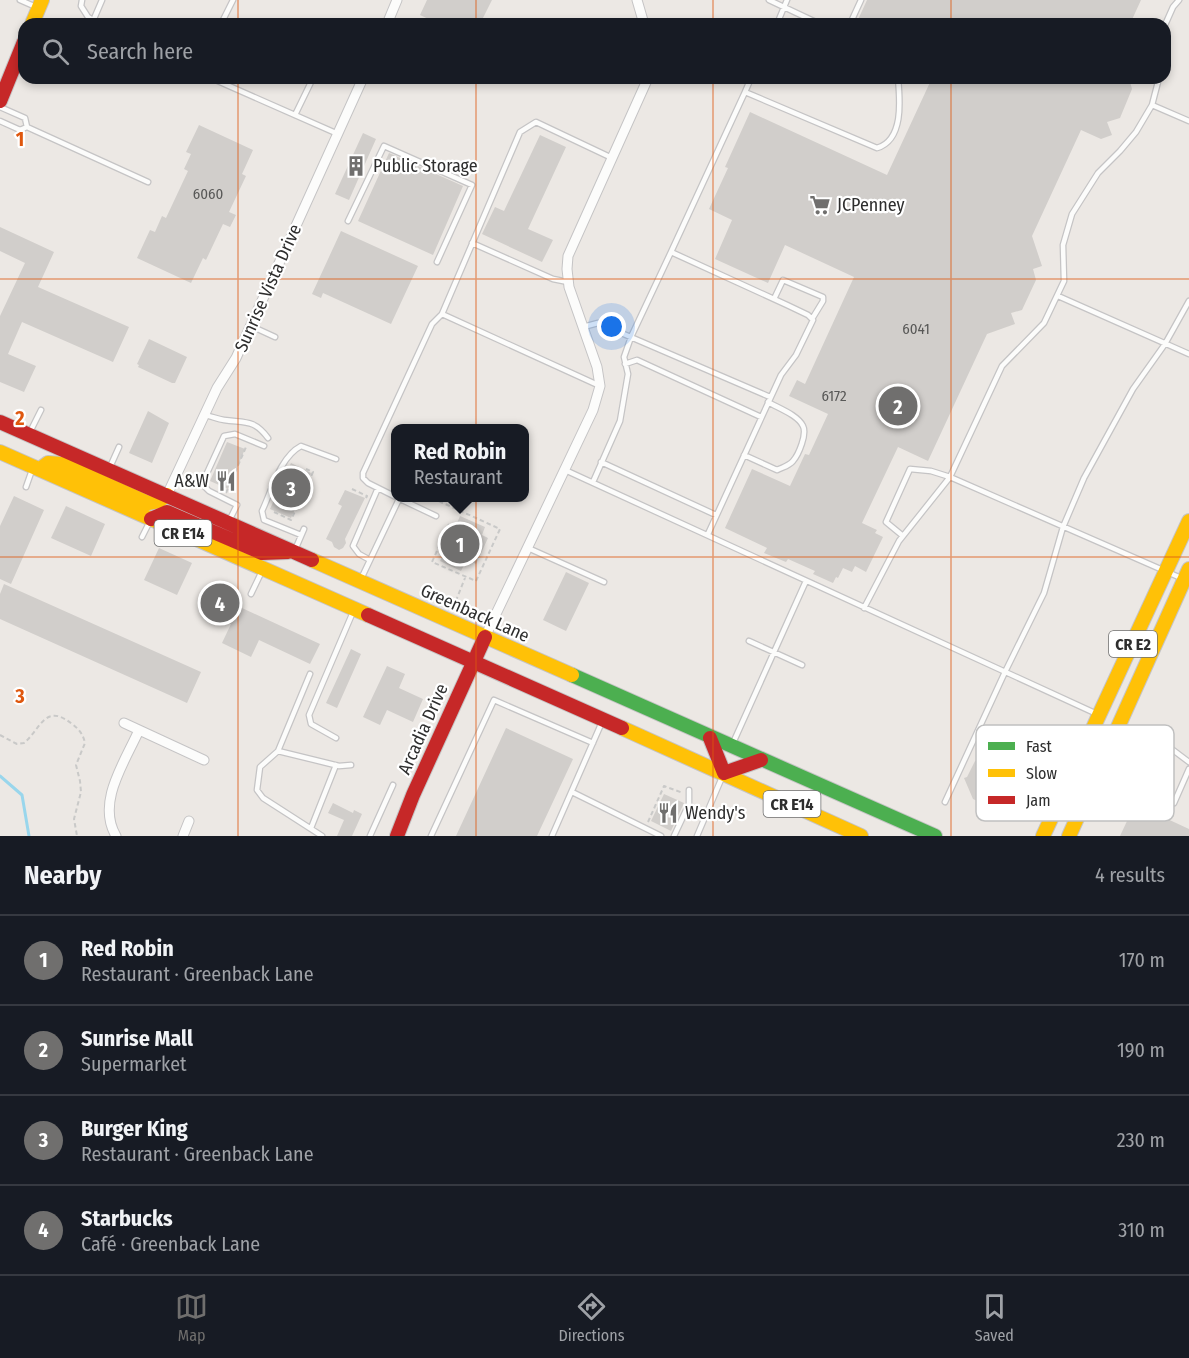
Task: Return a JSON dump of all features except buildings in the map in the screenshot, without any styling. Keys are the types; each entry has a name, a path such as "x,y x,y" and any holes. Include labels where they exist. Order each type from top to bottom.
{"main road":[{"path":"34,18 40,4"},
{"path":"0,101 3,82 18,53"},
{"name":"Greenback Lane","path":"0,422 935,836"},
{"name":"CR E14","path":"0,452 151,519 214,550 263,569 861,836"},
{"path":"37,468 48,463 62,464 148,503 159,501 167,495"},
{"path":"151,519 166,512 262,553 294,552"},
{"name":"CR E2","path":"1094,725 1189,521"},
{"name":"CR E2","path":"1119,724 1187,577"},
{"name":"Arcadia Drive","path":"398,836 413,795 485,637"},
{"path":"710,738 724,773 761,760"},
{"name":"CR E2","path":"1043,836 1050,821"},
{"name":"CR E2","path":"1070,836 1077,821"}],"street":[{"path":"390,18 397,0"},
{"path":"637,0 642,18"},
{"name":"Sunrise Vista Drive","path":"167,495 217,388 236,358 360,84"},
{"path":"485,637 593,410 600,386 597,367 568,282 568,256 645,84"},
{"path":"124,723 204,760"},
{"path":"116,836 109,819 110,796 139,730"},
{"path":"183,836 189,821"}],"lane":[{"path":"20,0 40,4"},
{"path":"82,0 81,6 91,18"},
{"path":"94,18 102,0"},
{"path":"224,18 233,0"},
{"path":"769,0 807,18"},
{"path":"779,18 787,0"},
{"path":"853,18 861,0"},
{"path":"1168,18 1179,0"},
{"path":"225,84 338,134"},
{"path":"295,115 311,84"},
{"path":"592,482 620,421 627,374 624,357 631,337 749,84"},
{"path":"745,92 877,148 885,144 892,135 899,117 898,84"},
{"path":"864,608 903,536 950,477 1002,366 1044,323 1064,281 1063,245 1072,214 1098,172 1136,132 1152,105 1157,84"},
{"path":"1152,105 1189,121"},
{"path":"0,107 25,118 27,127"},
{"path":"0,121 20,130 27,127 148,182"},
{"path":"391,495 365,481 363,473 432,324 442,314 520,132 536,122 612,158"},
{"path":"348,222 384,146 472,185 437,262"},
{"path":"472,243 553,279 568,282"},
{"path":"671,252 812,319"},
{"path":"708,534 781,375 796,355 824,297 784,279 774,299"},
{"path":"1058,296 1189,354"},
{"path":"981,725 1044,593 1064,527 1084,478 1133,389 1166,344 1189,301"},
{"path":"442,314 600,386"},
{"path":"583,327 598,322 769,400 798,419 804,426 805,434 795,460 787,466 777,470 744,455"},
{"path":"251,326 275,337"},
{"path":"626,364 637,360 761,417"},
{"path":"29,435 41,410"},
{"path":"204,415 223,420 245,421 260,427 268,438"},
{"path":"228,523 237,505 208,491 202,484 224,436 235,434 264,446"},
{"path":"301,535 264,520 262,511 293,450 302,446 336,459"},
{"path":"109,470 118,447"},
{"path":"601,462 716,515"},
{"path":"26,487 37,468"},
{"path":"903,536 886,522 910,469 931,471 950,477 1166,572 1187,577"},
{"path":"565,470 1099,715"},
{"path":"370,560 359,554 353,546 378,488"},
{"path":"360,581 395,502"},
{"path":"406,502 436,516"},
{"path":"142,537 151,519"},
{"path":"294,552 304,529"},
{"path":"528,548 604,582"},
{"path":"251,594 263,569"},
{"path":"732,747 806,581"},
{"path":"336,738 311,724 309,716 355,610"},
{"path":"749,641 802,666"},
{"path":"310,674 278,751 260,767 257,790 263,798 322,836"},
{"path":"431,836 494,700 593,743"},
{"path":"552,836 603,720"},
{"path":"945,802 976,735"},
{"path":"278,751 336,765 351,765"},
{"path":"1174,751 1189,762"},
{"path":"311,828 336,765"},
{"path":"1174,803 1189,769"},
{"path":"697,836 724,773"},
{"path":"370,836 393,785"},
{"path":"674,836 689,804 688,790"},
{"path":"572,792 661,836"}],"path":[{"path":"222,497 247,448 224,436"},
{"path":"274,512 291,520 313,472 306,469"},
{"path":"441,502 500,529 476,581 432,562 449,524"},
{"path":"461,611 452,607 465,578"},
{"path":"0,735 17,744 24,743 43,720 50,716 58,716 80,730 85,743 76,765 81,792 74,819 77,836"},
{"path":"646,828 664,786 682,793 688,790"}],"waterway":[{"path":"0,776 22,795 29,836"}],"traffic: fast":[{"path":"572,675 935,836"}],"traffic: slow":[{"path":"34,18 42,0"},
{"path":"0,452 368,615"},
{"path":"40,469 48,463 62,464 148,503 159,501 167,495"},
{"path":"1094,725 1189,521"},
{"path":"312,560 572,675"},
{"path":"1119,725 1189,569"},
{"path":"622,728 861,836"},
{"path":"1043,836 1050,821"},
{"path":"1069,836 1076,821"}],"traffic: jam":[{"path":"0,101 18,57"},
{"path":"0,422 312,560"},
{"path":"151,519 167,512 262,553 288,552"},
{"path":"368,615 622,728"},
{"path":"397,836 413,795 485,637"},
{"path":"710,738 724,773"},
{"path":"724,773 761,760"}],"place":[{"name":"Public Storage","path":"356,166"},
{"name":"JCPenney","path":"820,205"},
{"name":"Sunrise Mall","path":"898,406"},
{"name":"A&W","path":"226,481"},
{"name":"Burger King","path":"291,488"},
{"name":"Red Robin","path":"460,544"},
{"name":"Starbucks","path":"220,603"},
{"name":"Wendy's","path":"668,813"}]}
